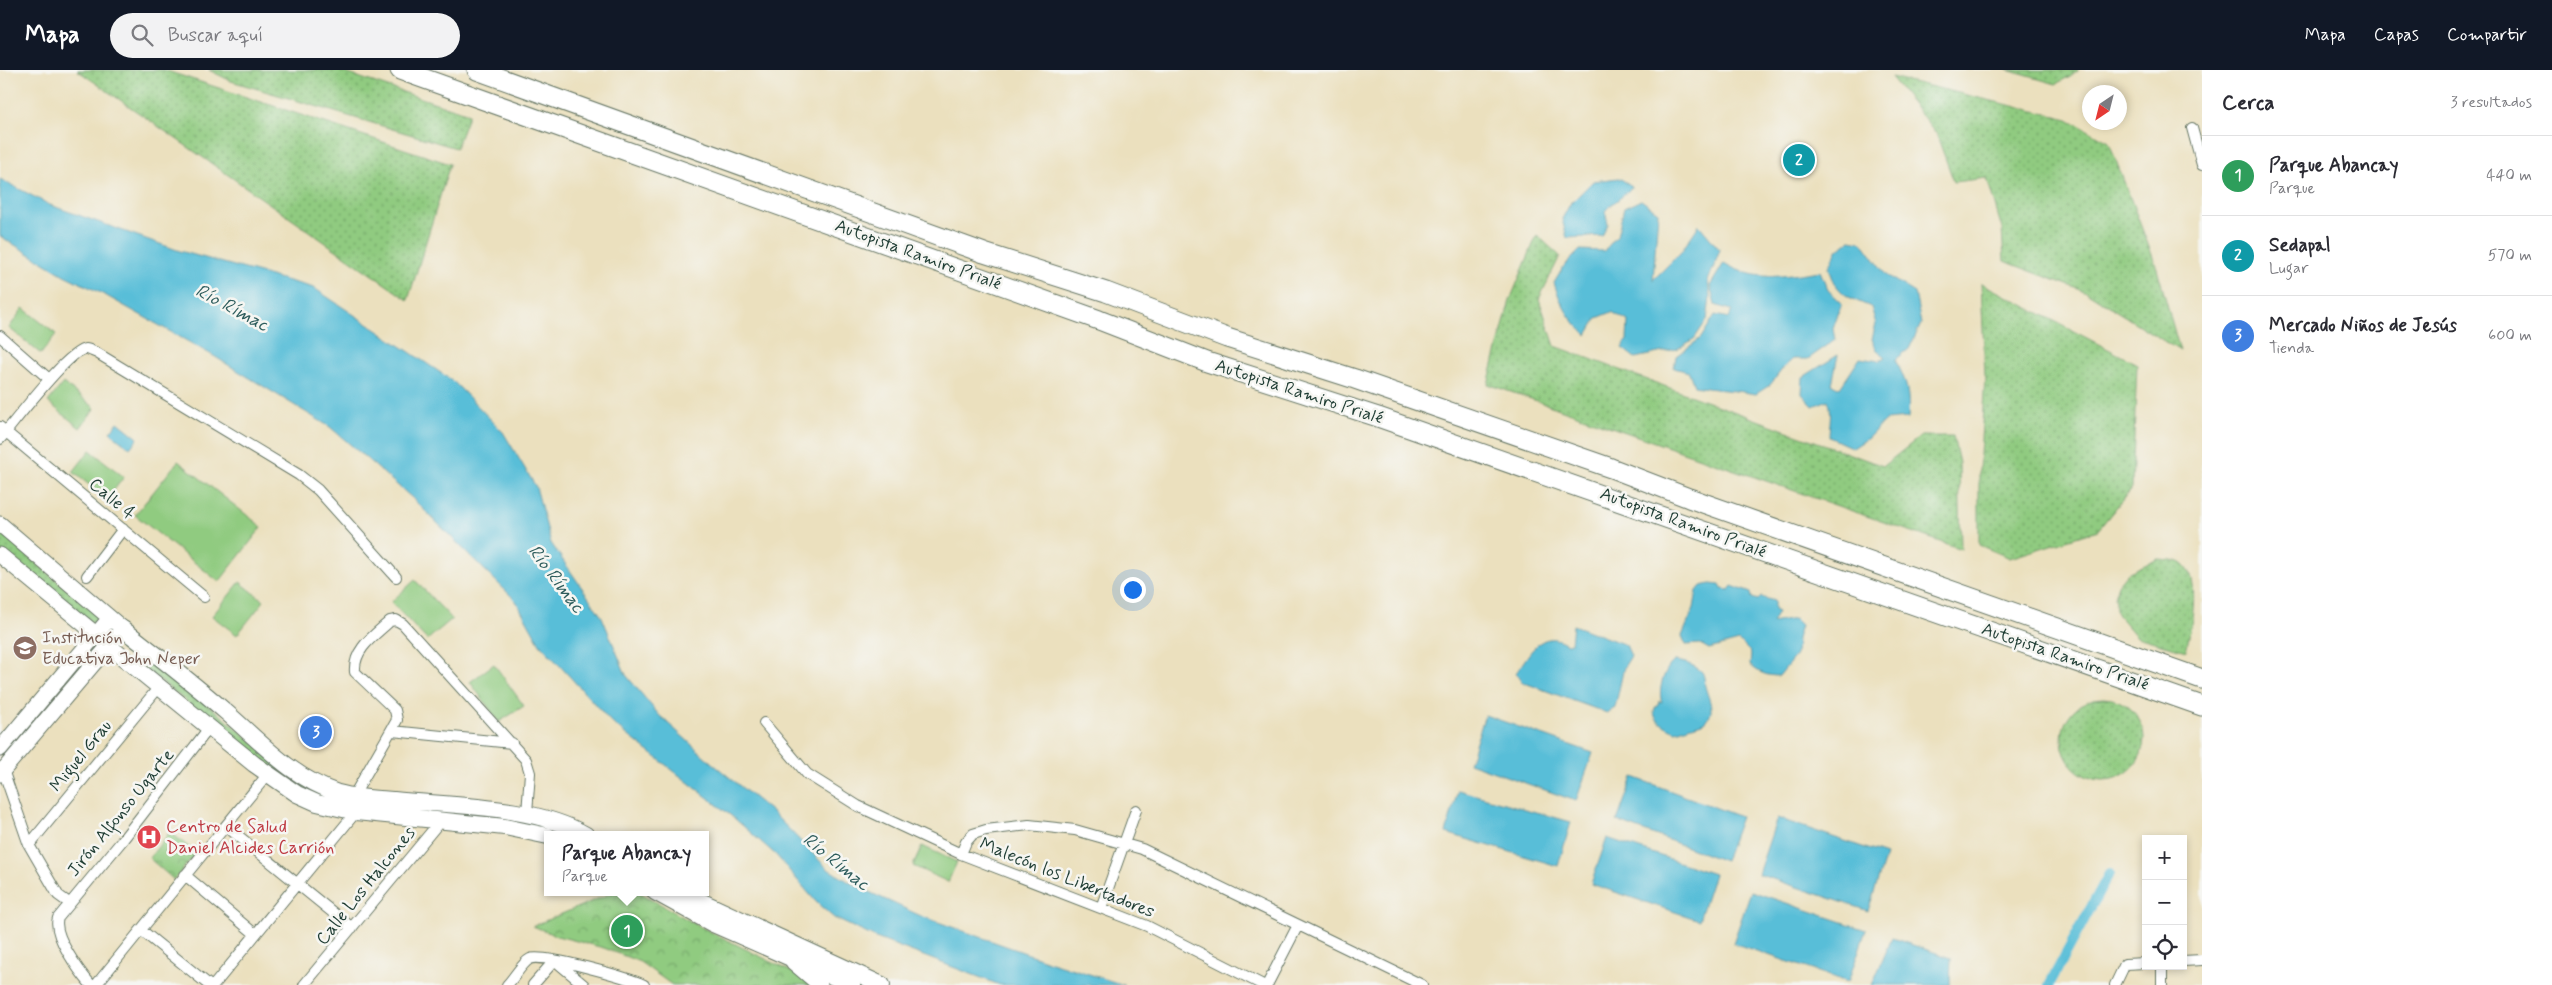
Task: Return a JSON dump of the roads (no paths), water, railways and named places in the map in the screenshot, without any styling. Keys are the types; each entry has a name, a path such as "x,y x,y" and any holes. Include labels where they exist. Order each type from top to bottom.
{"highway":[{"name":"Autopista Ramiro Prialé","path":"400,70 1081,314 1207,362 1378,417 2202,706"},
{"name":"Autopista Ramiro Prialé","path":"477,70 984,253 1106,292 1227,338 1355,379 1612,468 1708,505 2202,679"}],"main road":[{"path":"0,524 123,629 226,711 279,760 301,776 354,804 441,820 529,830 544,835"},
{"path":"0,555 209,728 297,794 317,803 450,805 526,813 578,831"},
{"path":"0,748 110,618"},
{"path":"1,770 45,722 123,629"},
{"path":"32,710 45,722"},
{"path":"661,896 713,924 852,985"},
{"path":"689,896 746,924 882,985"},
{"path":"746,924 817,984"}],"street":[{"path":"2192,128 2202,162"},
{"path":"0,336 49,379"},
{"path":"2,433 49,379 77,352 85,349 97,353 299,475 318,490 396,577"},
{"name":"Calle 4","path":"2,433 204,597"},
{"path":"87,576 122,529"},
{"path":"214,985 297,884 354,804 398,720 395,710 355,672 354,662 359,651 390,621 396,620 404,624 512,743 529,767 526,813"},
{"name":"Miguel Grau","path":"29,845 159,687"},
{"name":"Malecón los Libertadores","path":"764,723 807,774 858,806 961,854 1147,926 1265,985"},
{"name":"Jirón Alfonso Ugarte","path":"91,985 81,973 57,930 58,918 121,842 209,728"},
{"path":"392,731 512,743"},
{"path":"1,770 29,845 58,895 69,903"},
{"path":"96,985 268,774"},
{"name":"Calle Los Halcones","path":"304,985 441,820 450,805"},
{"path":"1101,908 1136,810"},
{"path":"961,854 966,842 973,834 986,830 1029,825 1076,830 1142,849 1422,985"},
{"path":"226,826 352,928"},
{"path":"185,875 255,934"},
{"path":"1265,985 1298,925"},
{"path":"141,930 209,985"},
{"path":"507,985 530,959 538,957 592,968 644,985"},
{"path":"2187,961 2202,960"},
{"path":"533,985 554,961"},
{"path":"554,961 584,985"},
{"path":"2115,985 2125,964 2142,963"},
{"path":"2162,970 2162,985"}],"water":[{"path":"1619,178 1632,186 1605,211 1608,224 1602,236 1567,238 1562,219 1570,204 1593,181"},
{"name":"Río Rímac","path":"0,179 50,205 180,251 314,288 453,381 503,432 536,487 551,543 602,617 626,675 659,715 712,763 773,813 828,869 856,886 921,916 1051,962 1124,985 1000,985 876,938 834,918 817,903 776,855 734,818 612,723 540,644 516,601 411,497 330,427 212,355 103,294 64,275 0,236"},
{"path":"1641,200 1658,212 1653,280 1681,252 1699,225 1720,250 1708,281 1710,298 1707,320 1694,339 1677,349 1635,358 1622,348 1627,340 1628,321 1612,312 1597,318 1587,335 1566,312 1554,283 1564,266 1580,250 1604,251 1617,236 1624,208"},
{"path":"1851,240 1862,242 1886,275 1915,293 1921,324 1909,349 1895,360 1907,388 1909,402 1908,418 1885,420 1868,438 1853,448 1829,437 1831,414 1828,400 1813,406 1802,394 1803,377 1838,355 1832,384 1840,388 1860,358 1879,361 1886,357 1876,349 1872,339 1876,324 1871,307 1849,297 1839,289 1829,267 1838,249"},
{"path":"1724,263 1759,276 1782,276 1820,271 1828,290 1842,303 1833,329 1835,340 1808,359 1793,359 1770,385 1756,394 1694,386 1689,372 1674,368 1676,356 1701,338 1715,315 1729,318 1732,310 1715,305 1710,286"},
{"path":"118,422 138,438 130,448 110,432"},
{"path":"1720,585 1722,589 1729,590 1732,586 1751,593 1752,598 1758,600 1761,597 1774,601 1774,610 1778,612 1772,623 1795,619 1801,625 1797,639 1796,655 1779,676 1763,674 1750,665 1751,653 1739,641 1709,649 1700,644 1686,645 1682,636 1694,608 1697,591 1701,586"},
{"path":"1573,625 1626,645 1631,656 1624,667 1615,708 1607,713 1522,682 1516,673 1531,651 1543,641 1550,639 1567,644 1571,643"},
{"path":"1675,661 1692,665 1702,673 1711,705 1709,718 1705,722 1676,731 1657,720 1654,712 1659,701 1662,702 1661,686 1665,673"},
{"path":"1485,715 1593,753 1576,801 1469,763"},
{"path":"1633,777 1741,817 1725,861 1617,821"},
{"path":"1458,790 1571,822 1558,866 1446,833"},
{"path":"1777,818 1886,855 1868,911 1758,874"},
{"path":"1607,838 1714,874 1699,920 1591,884"},
{"path":"1751,891 1866,930 1848,982 1733,943"},
{"path":"1892,938 1951,958 1950,985 1872,985"}],"waterway":[{"path":"2049,985 2109,874"}],"place":[{"name":"Sedapal","path":"1799,160"},
{"name":"Institución Educativa John Neper","path":"25,648"},
{"name":"Mercado Niños de Jesús","path":"316,732"},
{"name":"Centro de Salud Daniel Alcides Carrión","path":"149,837"},
{"name":"Parque Abancay","path":"627,931"}]}
